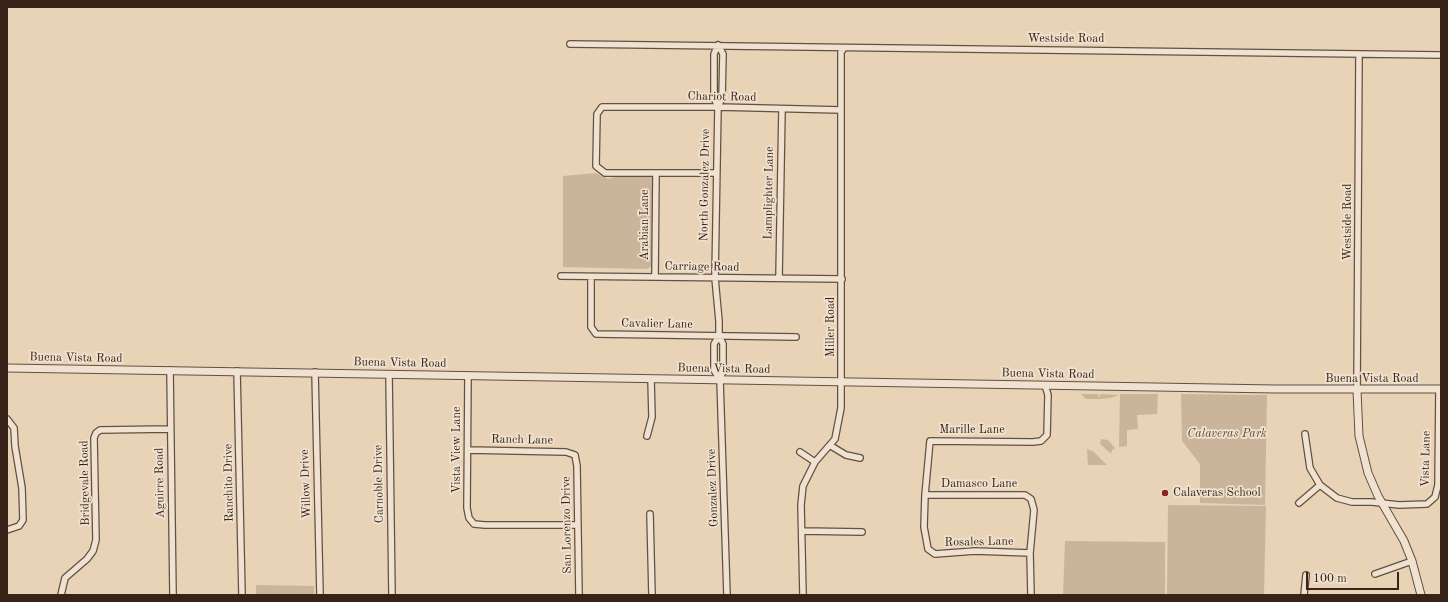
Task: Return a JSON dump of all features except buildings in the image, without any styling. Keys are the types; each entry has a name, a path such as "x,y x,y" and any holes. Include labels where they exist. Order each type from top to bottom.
{"street":[{"name":"Westside Road","path":"570,44 844,48 849,46 1441,55"},
{"name":"North Gonzalez Drive","path":"718,45 714,54 714,98 718,107"},
{"name":"North Gonzalez Drive","path":"718,45 723,54 722,98 718,107 715,278 719,336 723,344 723,371 720,380"},
{"name":"Miller Road","path":"804,595 802,486 815,462 831,446 835,439 839,421 842,382 841,52 844,48"},
{"name":"Westside Road","path":"1358,390 1359,54"},
{"name":"Chariot Road","path":"656,173 605,173 596,166 597,114 602,108 718,107 842,110"},
{"name":"Lamplighter Lane","path":"779,278 782,109"},
{"path":"656,173 716,173"},
{"name":"Arabian Lane","path":"655,277 656,173"},
{"name":"Carriage Road","path":"561,276 591,278 655,277 842,279"},
{"name":"Cavalier Lane","path":"591,278 591,327 596,334 796,337"},
{"name":"North Gonzalez Drive","path":"719,336 714,344 714,370 720,380"},
{"name":"Buena Vista Road","path":"7,368 1358,390 1440,389"},
{"name":"Aguirre Road","path":"170,370 173,595"},
{"name":"Ranchito Drive","path":"237,371 242,595"},
{"name":"Willow Drive","path":"315,372 320,595"},
{"name":"Carnoble Drive","path":"389,374 392,595"},
{"name":"Vista View Lane","path":"468,375 467,508 469,518 474,524 578,526"},
{"path":"647,436 652,417 651,379"},
{"name":"Gonzalez Drive","path":"720,380 727,595"},
{"name":"Marille Lane","path":"924,528 925,495 930,441 1033,442 1041,440 1047,436 1048,395 1045,385"},
{"name":"Vista Lane","path":"1382,503 1421,505 1430,503 1435,497 1438,485 1440,389"},
{"path":"1358,390 1358,420 1362,452 1368,473 1382,503 1394,521 1412,561 1421,595"},
{"path":"7,419 14,428 14,446 22,488 23,520 19,526 7,530"},
{"name":"Bridgevale Road","path":"61,595 65,578 87,559 93,551 96,540 94,438 96,433 100,430 170,429"},
{"path":"1305,434 1308,460 1320,485 1344,501 1382,503"},
{"path":"831,446 846,455 860,458"},
{"name":"Ranch Lane","path":"468,450 566,452 575,455"},
{"path":"800,452 815,462"},
{"name":"San Lorenzo Drive","path":"575,455 577,466 579,595"},
{"path":"1299,503 1320,485"},
{"name":"Damasco Lane","path":"925,495 1025,495 1031,499 1034,510 1030,553 1031,595"},
{"path":"650,514 652,595"},
{"name":"Rosales Lane","path":"924,528 928,549 935,554 975,551 1030,553"},
{"path":"802,531 862,532"},
{"path":"1375,574 1412,561"},
{"path":"1304,595 1306,575"}],"green space":[{"path":"596,173 608,179 622,175 653,174 654,260 649,268 563,267 563,176"},
{"path":"1081,394 1098,394 1100,398 1100,394 1119,395 1110,398 1086,399"},
{"path":"1120,394 1158,394 1157,414 1137,415 1138,429 1127,430 1127,446 1119,447"},
{"name":"Calaveras Park","path":"1181,394 1267,395 1265,505 1200,503 1200,464 1182,441"},
{"path":"1101,439 1108,440 1115,448 1112,450 1111,454 1100,444"},
{"path":"1087,449 1093,451 1107,465 1088,465"},
{"path":"1168,505 1266,506 1264,595 1167,595"},
{"path":"1065,541 1165,542 1165,595 1063,595"},
{"path":"256,585 314,586 314,595 256,595"}],"place":[{"name":"Calaveras School","path":"1165,493"}]}
